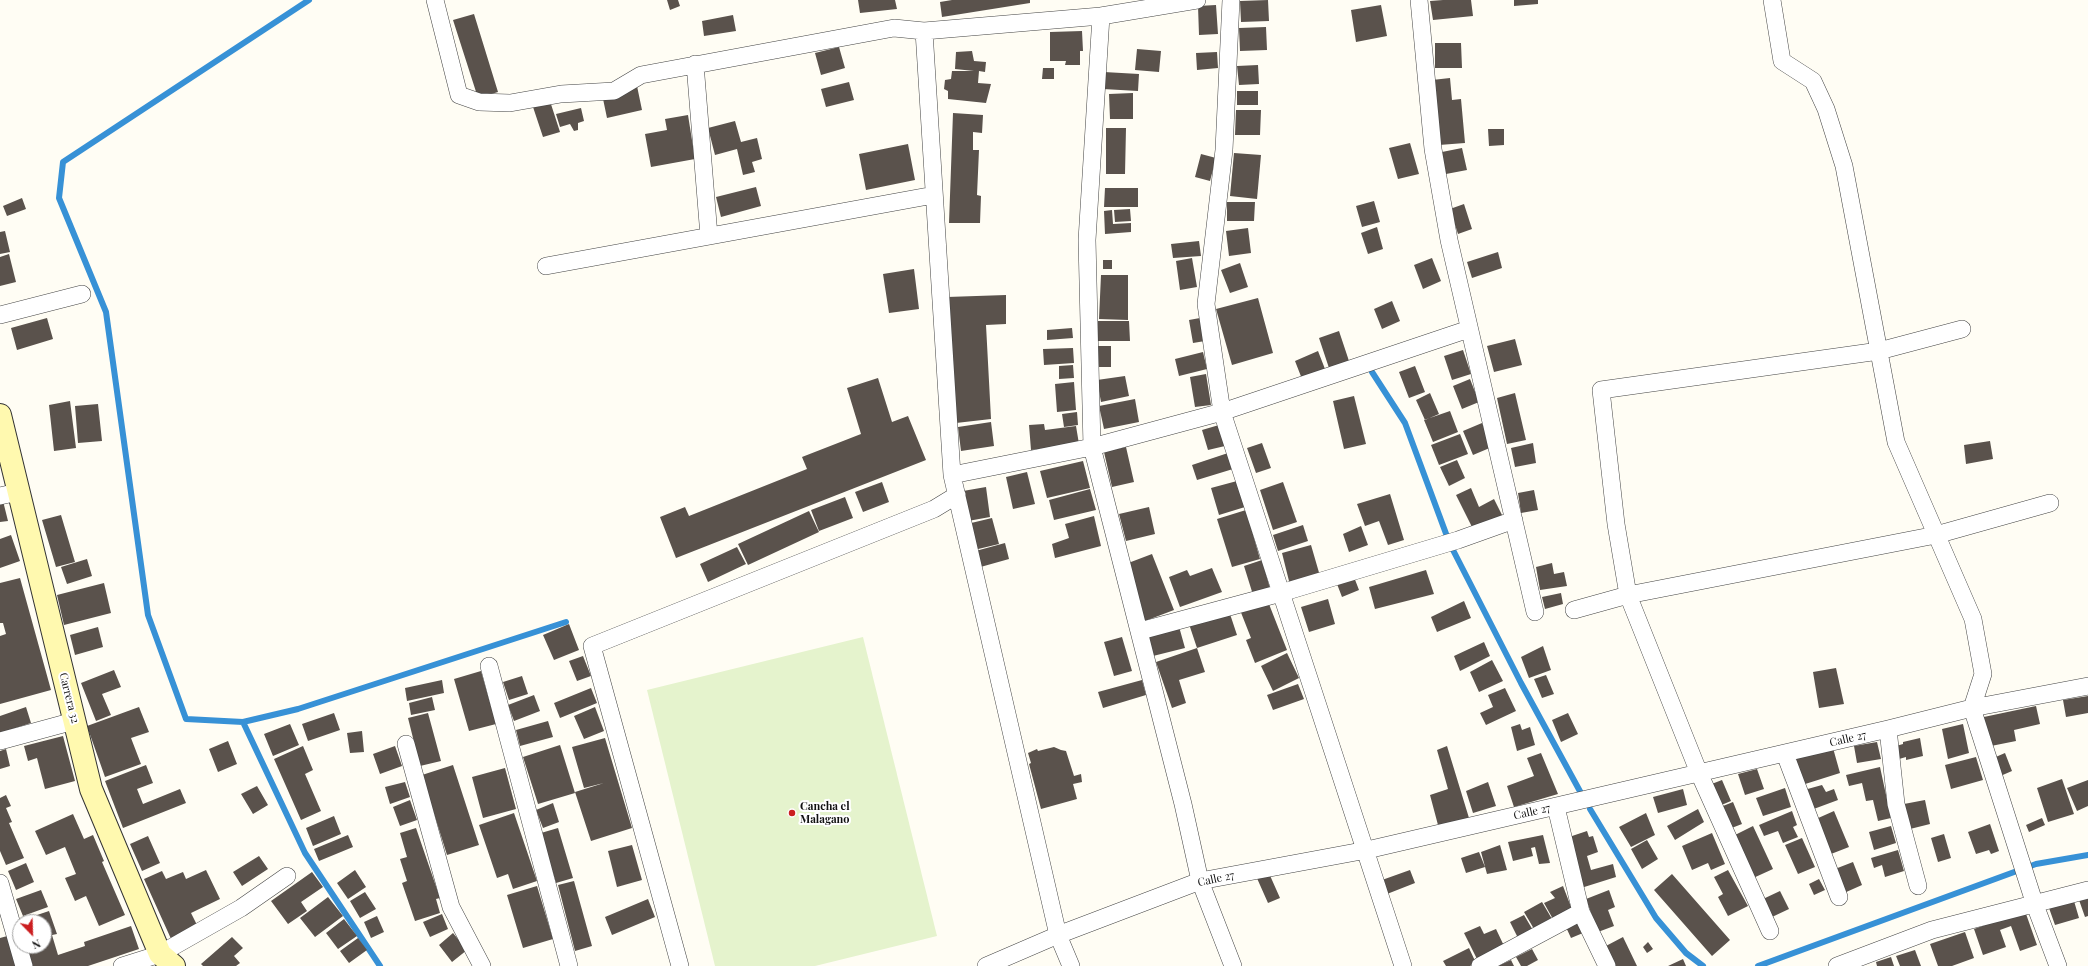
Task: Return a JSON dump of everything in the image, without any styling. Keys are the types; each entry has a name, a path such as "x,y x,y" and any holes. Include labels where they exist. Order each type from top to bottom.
{"main road":[{"name":"Carrera 32","path":"0,415 9,494 74,721 91,789 167,960"}],"street":[{"path":"435,0 459,95 479,102 510,103 561,94 614,91 641,75 894,28 924,31 1101,16 1197,0"},
{"path":"1231,0 1224,150 1206,304 1222,412 1280,593 1367,850 1403,966"},
{"path":"1419,0 1432,149 1449,240 1535,612"},
{"path":"1772,0 1782,61 1812,80 1826,109 1844,166 1896,442 1972,619 1983,674 1972,708 2032,897 2058,966"},
{"path":"1101,16 1087,240 1092,447 1140,631 1183,804 1200,881 1233,966"},
{"path":"924,31 952,475 1058,935 1071,966"},
{"path":"695,64 709,236"},
{"path":"546,266 934,195"},
{"path":"0,315 82,294"},
{"path":"952,475 1092,447 1222,412 1469,329"},
{"path":"1770,931 1699,774 1628,595 1616,524 1601,390 1878,351 1962,330"},
{"path":"680,966 592,646 934,509 957,494"},
{"path":"1574,610 1628,595 1936,534 2050,503"},
{"path":"1140,631 1280,593 1458,540 1514,520"},
{"path":"489,666 569,966"},
{"name":"Calle 27","path":"986,966 1058,935 1200,881 1367,850 1888,730 1972,708 2088,686"},
{"path":"0,741 74,721"},
{"path":"1888,730 1896,804 1918,886"},
{"path":"406,744 451,907 482,966"},
{"path":"1785,754 1839,897"},
{"path":"1556,807 1581,912 1607,966"},
{"path":"122,966 167,960 288,876"},
{"path":"0,883 24,966"},
{"path":"1837,966 1932,930 2032,897 2088,890"},
{"path":"1480,966 1581,912"}],"green space":[{"name":"Cancha el Malagano","path":"863,637 937,936 815,966 715,966 647,690"}],"building":[{"path":"667,0 678,0 680,6 670,10"},
{"path":"858,0 895,0 897,9 860,13"},
{"path":"952,0 1030,0 1030,3 942,17 940,2"},
{"path":"1268,0 1269,21 1241,22 1240,1"},
{"path":"1471,0 1473,16 1433,20 1430,1"},
{"path":"1514,0 1538,0 1538,4 1514,6"},
{"path":"1216,5 1218,34 1199,35 1198,6"},
{"path":"1381,5 1387,36 1356,42 1351,10"},
{"path":"474,14 498,92 478,98 453,20"},
{"path":"733,15 736,31 704,36 702,21"},
{"path":"1266,27 1267,50 1240,51 1239,28"},
{"path":"1082,31 1083,51 1080,51 1080,65 1065,65 1066,61 1050,61 1050,32"},
{"path":"1435,43 1461,43 1462,68 1435,68"},
{"path":"839,47 845,68 821,75 815,53"},
{"path":"1137,49 1161,51 1159,72 1135,70"},
{"path":"972,51 974,61 986,62 985,72 979,71 978,83 991,84 986,103 948,99 948,91 944,89 945,80 951,79 952,71 974,71 955,69 956,52"},
{"path":"1217,52 1218,68 1197,70 1196,53"},
{"path":"1258,65 1259,84 1239,85 1237,66"},
{"path":"1043,68 1054,68 1054,79 1042,79"},
{"path":"1104,72 1139,74 1138,91 1103,89"},
{"path":"1450,78 1452,100 1461,99 1465,143 1439,145 1432,80"},
{"path":"849,82 854,100 826,107 821,89"},
{"path":"637,86 642,110 607,118 602,94"},
{"path":"1237,91 1258,91 1258,105 1237,105"},
{"path":"1133,93 1133,119 1110,119 1109,94"},
{"path":"549,98 560,132 543,137 532,104"},
{"path":"581,108 584,121 578,123 578,130 574,131 570,124 560,127 556,114"},
{"path":"1236,110 1261,110 1260,135 1235,135"},
{"path":"953,113 983,115 982,133 973,132 973,150 979,150 977,195 981,196 980,223 949,223"},
{"path":"688,115 695,159 651,167 645,134 667,130 665,119"},
{"path":"735,121 741,142 757,138 762,159 752,162 755,172 743,175 737,149 715,155 708,128"},
{"path":"1106,128 1126,128 1125,174 1106,174"},
{"path":"1488,129 1504,129 1504,145 1489,146"},
{"path":"1410,143 1419,174 1398,179 1389,148"},
{"path":"908,144 915,180 866,190 859,154"},
{"path":"1462,148 1467,170 1446,174 1442,152"},
{"path":"1234,153 1261,155 1257,199 1230,196"},
{"path":"1201,154 1216,158 1210,181 1195,177"},
{"path":"756,187 761,206 721,217 716,197"},
{"path":"1105,188 1138,188 1138,207 1104,207"},
{"path":"22,198 26,209 7,216 3,206"},
{"path":"1374,201 1380,222 1362,227 1356,206"},
{"path":"1227,202 1255,202 1254,221 1227,221"},
{"path":"1464,204 1472,229 1458,234 1450,209"},
{"path":"1130,209 1131,221 1115,222 1114,210"},
{"path":"1112,210 1113,224 1131,223 1131,232 1105,234 1104,211"},
{"path":"1377,227 1383,249 1368,254 1361,233"},
{"path":"1248,228 1251,253 1229,256 1226,231"},
{"path":"5,231 10,252 0,254 0,232"},
{"path":"1199,241 1201,256 1173,258 1171,244"},
{"path":"1498,252 1502,268 1472,278 1467,262"},
{"path":"9,254 16,282 0,286 0,257"},
{"path":"1192,258 1197,287 1180,290 1176,261"},
{"path":"1432,258 1441,281 1423,289 1414,265"},
{"path":"1103,260 1112,260 1112,269 1103,269"},
{"path":"1240,263 1248,287 1230,293 1221,270"},
{"path":"914,269 919,309 889,313 883,274"},
{"path":"1101,275 1128,275 1128,320 1099,319"},
{"path":"1006,295 1006,324 986,325 991,419 956,423 947,297"},
{"path":"1258,298 1273,353 1232,365 1216,309"},
{"path":"1392,301 1400,321 1382,329 1374,309"},
{"path":"47,318 53,339 17,350 11,328"},
{"path":"1200,318 1205,341 1193,343 1189,320"},
{"path":"1098,321 1129,321 1130,341 1098,341"},
{"path":"1072,328 1073,338 1047,340 1047,330"},
{"path":"1339,331 1350,364 1330,371 1319,338"},
{"path":"1515,339 1522,365 1494,372 1487,346"},
{"path":"1096,346 1111,346 1111,367 1096,367"},
{"path":"1073,348 1074,363 1044,365 1043,349"},
{"path":"1463,350 1471,374 1452,380 1444,356"},
{"path":"1318,351 1325,369 1302,379 1295,361"},
{"path":"1203,352 1207,369 1179,376 1175,359"},
{"path":"1073,365 1074,378 1059,379 1059,366"},
{"path":"1415,366 1425,392 1409,398 1399,372"},
{"path":"1206,374 1211,405 1195,407 1190,377"},
{"path":"1125,376 1129,396 1101,402 1097,380"},
{"path":"878,378 892,422 908,416 926,460 676,558 660,517 685,507 689,516 807,469 802,457 861,434 847,388"},
{"path":"1470,379 1479,402 1462,409 1453,386"},
{"path":"1074,382 1076,410 1057,412 1055,384"},
{"path":"1430,393 1439,414 1425,420 1416,400"},
{"path":"1515,393 1526,440 1507,444 1497,398"},
{"path":"1354,396 1366,444 1344,449 1333,401"},
{"path":"1135,399 1139,422 1104,429 1099,406"},
{"path":"70,401 76,448 54,451 49,405"},
{"path":"98,404 102,441 78,443 75,406"},
{"path":"1450,411 1458,432 1433,442 1424,420"},
{"path":"1077,412 1078,425 1064,427 1062,414"},
{"path":"991,422 994,446 961,451 958,427"},
{"path":"1482,423 1492,447 1473,455 1463,431"},
{"path":"1044,424 1045,430 1076,426 1079,444 1031,450 1029,425"},
{"path":"1219,425 1225,446 1208,450 1202,430"},
{"path":"1460,434 1468,454 1439,465 1431,445"},
{"path":"1990,441 1993,459 1966,464 1964,445"},
{"path":"1262,443 1271,468 1256,473 1247,448"},
{"path":"1533,443 1536,463 1515,467 1511,448"},
{"path":"1126,447 1134,482 1112,487 1104,452"},
{"path":"1228,453 1233,469 1197,480 1192,465"},
{"path":"1457,460 1465,478 1449,486 1440,467"},
{"path":"1083,461 1090,488 1047,498 1040,471"},
{"path":"1027,472 1035,504 1013,509 1006,477"},
{"path":"1237,481 1245,507 1219,515 1211,488"},
{"path":"882,482 889,502 863,512 855,492"},
{"path":"1283,482 1297,522 1273,530 1260,490"},
{"path":"986,487 990,517 968,521 963,491"},
{"path":"1471,488 1479,507 1494,499 1503,517 1472,527 1456,495"},
{"path":"1090,489 1096,510 1054,520 1049,500"},
{"path":"1534,490 1538,510 1521,513 1518,493"},
{"path":"1390,494 1404,540 1388,545 1379,521 1365,526 1357,504"},
{"path":"845,497 853,518 819,531 811,510"},
{"path":"3,501 8,521 0,522 0,502"},
{"path":"1149,507 1155,534 1126,541 1119,514"},
{"path":"1246,510 1260,559 1232,567 1217,519"},
{"path":"809,511 819,532 748,565 738,544"},
{"path":"61,515 75,562 56,567 42,520"},
{"path":"1094,516 1101,546 1055,558 1052,544 1069,538 1065,524"},
{"path":"992,518 999,544 974,550 967,524"},
{"path":"1303,525 1308,541 1278,551 1273,535"},
{"path":"1361,526 1368,545 1349,552 1343,534"},
{"path":"11,535 20,561 0,568 0,539"},
{"path":"1005,543 1009,559 977,568 972,552"},
{"path":"1311,545 1320,576 1290,585 1282,553"},
{"path":"737,547 746,564 708,582 700,564"},
{"path":"1152,554 1174,610 1145,621 1123,565"},
{"path":"87,559 92,576 67,584 61,567"},
{"path":"1262,560 1271,592 1254,598 1244,566"},
{"path":"1552,563 1554,574 1564,572 1567,586 1540,590 1536,567"},
{"path":"1212,568 1222,592 1180,607 1169,577 1187,570 1190,576"},
{"path":"1426,570 1434,594 1375,609 1369,587"},
{"path":"1354,577 1359,590 1342,597 1337,584"},
{"path":"20,578 51,690 0,704 0,636 6,634 3,623 0,623 0,583"},
{"path":"104,583 111,613 64,625 57,595"},
{"path":"1561,593 1563,604 1545,609 1542,597"},
{"path":"1267,599 1287,650 1255,663 1246,640 1251,638 1240,610"},
{"path":"1328,599 1335,624 1309,632 1301,607"},
{"path":"1464,601 1471,618 1437,632 1431,617"},
{"path":"1228,608 1237,635 1197,648 1188,621"},
{"path":"1178,623 1185,648 1153,656 1147,632"},
{"path":"569,624 579,650 554,660 543,635"},
{"path":"98,627 103,647 75,655 70,635"},
{"path":"1122,637 1132,671 1114,676 1104,642"},
{"path":"1484,642 1490,656 1460,671 1454,656"},
{"path":"1543,646 1551,670 1529,678 1521,657"},
{"path":"1197,648 1205,672 1179,680 1186,703 1172,708 1156,662"},
{"path":"1287,653 1299,678 1273,691 1261,666"},
{"path":"583,656 591,676 577,681 569,661"},
{"path":"1492,660 1503,681 1479,692 1470,672"},
{"path":"1836,668 1844,704 1819,708 1813,672"},
{"path":"114,670 121,687 102,694 111,715 96,721 81,683"},
{"path":"481,671 496,724 469,731 454,679"},
{"path":"1546,675 1554,694 1542,698 1534,679"},
{"path":"522,676 528,694 509,700 503,682"},
{"path":"442,680 444,693 407,701 405,688"},
{"path":"1142,680 1146,695 1103,708 1098,692"},
{"path":"1298,684 1304,699 1273,710 1267,695"},
{"path":"591,688 597,703 560,718 554,703"},
{"path":"1505,688 1516,711 1486,725 1480,713 1493,707 1488,695"},
{"path":"534,695 540,711 514,721 508,705"},
{"path":"2088,696 2088,713 2066,717 2063,700"},
{"path":"432,697 435,710 411,715 409,703"},
{"path":"2036,706 2040,724 2014,730 2016,741 1986,747 1979,718"},
{"path":"26,707 31,723 0,733 0,716"},
{"path":"139,707 149,732 131,738 141,764 105,777 87,726"},
{"path":"595,707 604,731 584,739 574,716"},
{"path":"334,713 340,730 308,741 302,724"},
{"path":"428,713 441,761 420,766 408,718"},
{"path":"1568,713 1578,734 1561,742 1552,720"},
{"path":"548,721 553,737 520,746 516,730"},
{"path":"290,724 299,745 273,756 264,734"},
{"path":"1520,724 1522,730 1530,727 1535,745 1517,751 1511,727"},
{"path":"1963,724 1969,753 1948,759 1942,729"},
{"path":"362,731 364,752 350,753 347,733"},
{"path":"63,736 75,781 45,789 37,758 28,761 24,746"},
{"path":"605,738 632,828 591,841 575,792 604,783 584,788 572,747"},
{"path":"1920,738 1923,756 1906,760 1906,757 1899,759 1896,746 1903,744 1903,742"},
{"path":"228,741 237,764 218,772 209,749"},
{"path":"1877,742 1881,759 1857,763 1854,746"},
{"path":"560,745 575,793 538,804 523,757"},
{"path":"303,746 313,770 305,774 321,811 301,820 274,759"},
{"path":"395,746 402,766 380,774 373,754"},
{"path":"1447,746 1469,818 1438,825 1430,795 1448,789 1437,750"},
{"path":"1054,747 1066,751 1074,776 1081,774 1082,782 1073,784 1077,799 1041,809 1029,764 1031,763 1028,753 1037,749 1038,751"},
{"path":"1833,748 1840,773 1802,785 1793,759"},
{"path":"6,749 10,766 0,769 0,751"},
{"path":"1541,753 1558,794 1514,807 1507,786 1534,776 1527,758"},
{"path":"2005,753 2012,771 1998,777 1991,759"},
{"path":"1976,757 1983,780 1951,789 1945,765"},
{"path":"146,765 153,783 137,789 143,804 180,789 186,803 123,828 105,781"},
{"path":"453,765 479,845 447,855 422,775"},
{"path":"1880,767 1891,818 1878,821 1873,800 1866,801 1862,783 1849,786 1846,775"},
{"path":"505,768 516,809 483,818 472,777"},
{"path":"1757,769 1764,789 1745,795 1738,774"},
{"path":"2062,779 2074,814 2048,822 2037,788"},
{"path":"1722,780 1731,801 1719,806 1709,785"},
{"path":"2088,780 2088,806 2077,811 2067,788"},
{"path":"405,782 410,797 390,804 385,787"},
{"path":"1488,782 1496,806 1473,813 1466,791"},
{"path":"1822,785 1826,792 1834,789 1838,800 1811,810 1804,790"},
{"path":"257,786 268,805 253,814 241,794"},
{"path":"1785,788 1791,807 1763,816 1756,798"},
{"path":"1683,789 1687,805 1658,813 1653,797"},
{"path":"6,795 11,806 6,808 12,822 9,823 24,858 6,865 0,851 0,798"},
{"path":"410,800 417,820 400,826 393,807"},
{"path":"1925,800 1930,824 1910,829 1904,804"},
{"path":"1733,802 1742,824 1729,829 1718,808"},
{"path":"553,803 559,822 543,828 536,810"},
{"path":"1698,809 1704,822 1675,840 1667,826"},
{"path":"1792,811 1797,825 1793,827 1798,837 1783,843 1778,831 1764,836 1759,825"},
{"path":"1834,811 1849,847 1831,854 1816,819"},
{"path":"514,813 537,881 513,889 508,874 497,878 479,825"},
{"path":"1646,813 1655,835 1631,847 1619,827"},
{"path":"73,814 84,839 93,835 104,861 102,862 125,915 99,926 86,896 75,901 65,878 76,874 65,847 46,855 35,831"},
{"path":"334,816 341,834 313,846 306,828"},
{"path":"2042,818 2045,825 2029,832 2026,825"},
{"path":"1990,824 1999,851 1991,854 1989,850 1976,854 1968,832"},
{"path":"1753,826 1773,869 1751,879 1731,837"},
{"path":"1891,826 1896,843 1874,850 1869,832"},
{"path":"416,828 440,898 436,899 440,913 415,921 402,883 407,881 400,859 407,857 400,833"},
{"path":"558,828 573,878 556,883 541,833"},
{"path":"1587,831 1589,837 1593,836 1598,852 1587,856 1591,870 1613,864 1616,877 1581,888 1566,838"},
{"path":"1712,833 1725,864 1711,870 1708,863 1692,870 1682,846"},
{"path":"1944,834 1951,858 1938,862 1931,838"},
{"path":"348,835 353,847 319,861 314,849"},
{"path":"1543,835 1550,863 1539,864 1535,847 1531,848 1533,856 1513,861 1508,842"},
{"path":"148,836 160,863 142,871 130,844"},
{"path":"1802,838 1815,867 1798,874 1785,845"},
{"path":"1647,840 1658,859 1642,869 1631,849"},
{"path":"632,845 642,880 617,887 608,851"},
{"path":"1500,845 1507,870 1487,874 1481,852"},
{"path":"1898,850 1904,871 1885,877 1882,865 1874,868 1871,858"},
{"path":"1479,852 1485,867 1466,873 1461,858"},
{"path":"259,856 268,869 242,886 233,872"},
{"path":"1853,862 1862,885 1844,893 1835,869"},
{"path":"26,863 34,882 16,890 8,871"},
{"path":"206,870 220,899 191,913 199,929 172,941 144,879 162,871 166,879 183,872 186,879"},
{"path":"355,870 366,887 348,899 337,883"},
{"path":"1410,870 1415,883 1387,894 1382,880"},
{"path":"1728,870 1748,906 1728,916 1718,897 1723,894 1714,877"},
{"path":"1268,871 1280,898 1268,903 1256,876"},
{"path":"312,872 323,887 301,902 307,911 288,924 271,901"},
{"path":"1672,874 1730,940 1712,956 1654,890"},
{"path":"1819,879 1825,890 1814,895 1809,884"},
{"path":"574,881 592,946 575,951 558,885"},
{"path":"537,886 553,939 523,948 507,895"},
{"path":"1563,886 1573,912 1554,921 1544,903 1555,898 1550,892"},
{"path":"41,890 48,907 29,914 22,914 16,899"},
{"path":"1609,890 1615,907 1608,910 1614,926 1598,932 1586,899"},
{"path":"1780,891 1789,909 1772,917 1763,899"},
{"path":"365,892 376,909 360,918 350,901"},
{"path":"328,897 343,916 315,937 300,918"},
{"path":"2088,897 2088,916 2085,917 2079,900"},
{"path":"648,899 655,917 612,935 605,917"},
{"path":"2074,901 2079,918 2055,925 2049,908"},
{"path":"1542,902 1552,919 1534,929 1524,912"},
{"path":"49,911 50,914 40,914"},
{"path":"2025,911 2037,945 2020,951 2011,926 2000,930 2006,947 1983,955 1974,929"},
{"path":"442,914 448,929 430,937 423,922"},
{"path":"1524,915 1534,932 1519,940 1510,922"},
{"path":"377,916 384,932 371,938 364,922"},
{"path":"344,919 357,936 338,949 326,933"},
{"path":"52,920 57,934 52,935"},
{"path":"1576,921 1583,933 1571,938 1565,925"},
{"path":"131,926 139,949 88,966 33,966 29,954 52,954 52,935 58,955 85,946 84,942"},
{"path":"1480,926 1484,934 1496,929 1505,948 1478,961 1464,933"},
{"path":"1965,932 1974,958 1952,966 1938,966 1930,944"},
{"path":"453,933 467,950 452,962 439,945"},
{"path":"11,935 12,954 17,954 20,966 0,966 0,938"},
{"path":"232,937 243,948 234,956 240,963 236,966 203,966 201,964"},
{"path":"1623,937 1637,966 1614,966 1604,947"},
{"path":"358,938 367,950 349,963 340,951"},
{"path":"1648,942 1653,949 1647,953 1643,947"},
{"path":"1469,948 1476,963 1470,966 1446,966 1443,961"},
{"path":"1532,949 1538,960 1527,966 1521,966 1516,957"},
{"path":"1915,950 1921,966 1900,966 1896,956"},
{"path":"1891,957 1894,966 1877,966 1876,962"},
{"path":"1683,959 1686,966 1668,966"},
{"path":"1511,960 1514,966 1498,966"}],"waterway":[{"path":"309,0 63,162 59,198 106,312 148,615 186,719 243,722 298,709 566,622"},
{"path":"1372,372 1405,423 1448,539"},
{"path":"1453,550 1521,683 1582,795"},
{"path":"243,722 305,853 380,966"},
{"path":"1590,809 1656,918 1686,953 1703,966"},
{"path":"1758,966 2036,864 2088,855"}],"place":[{"name":"Cancha el Malagano","path":"792,813"}]}
